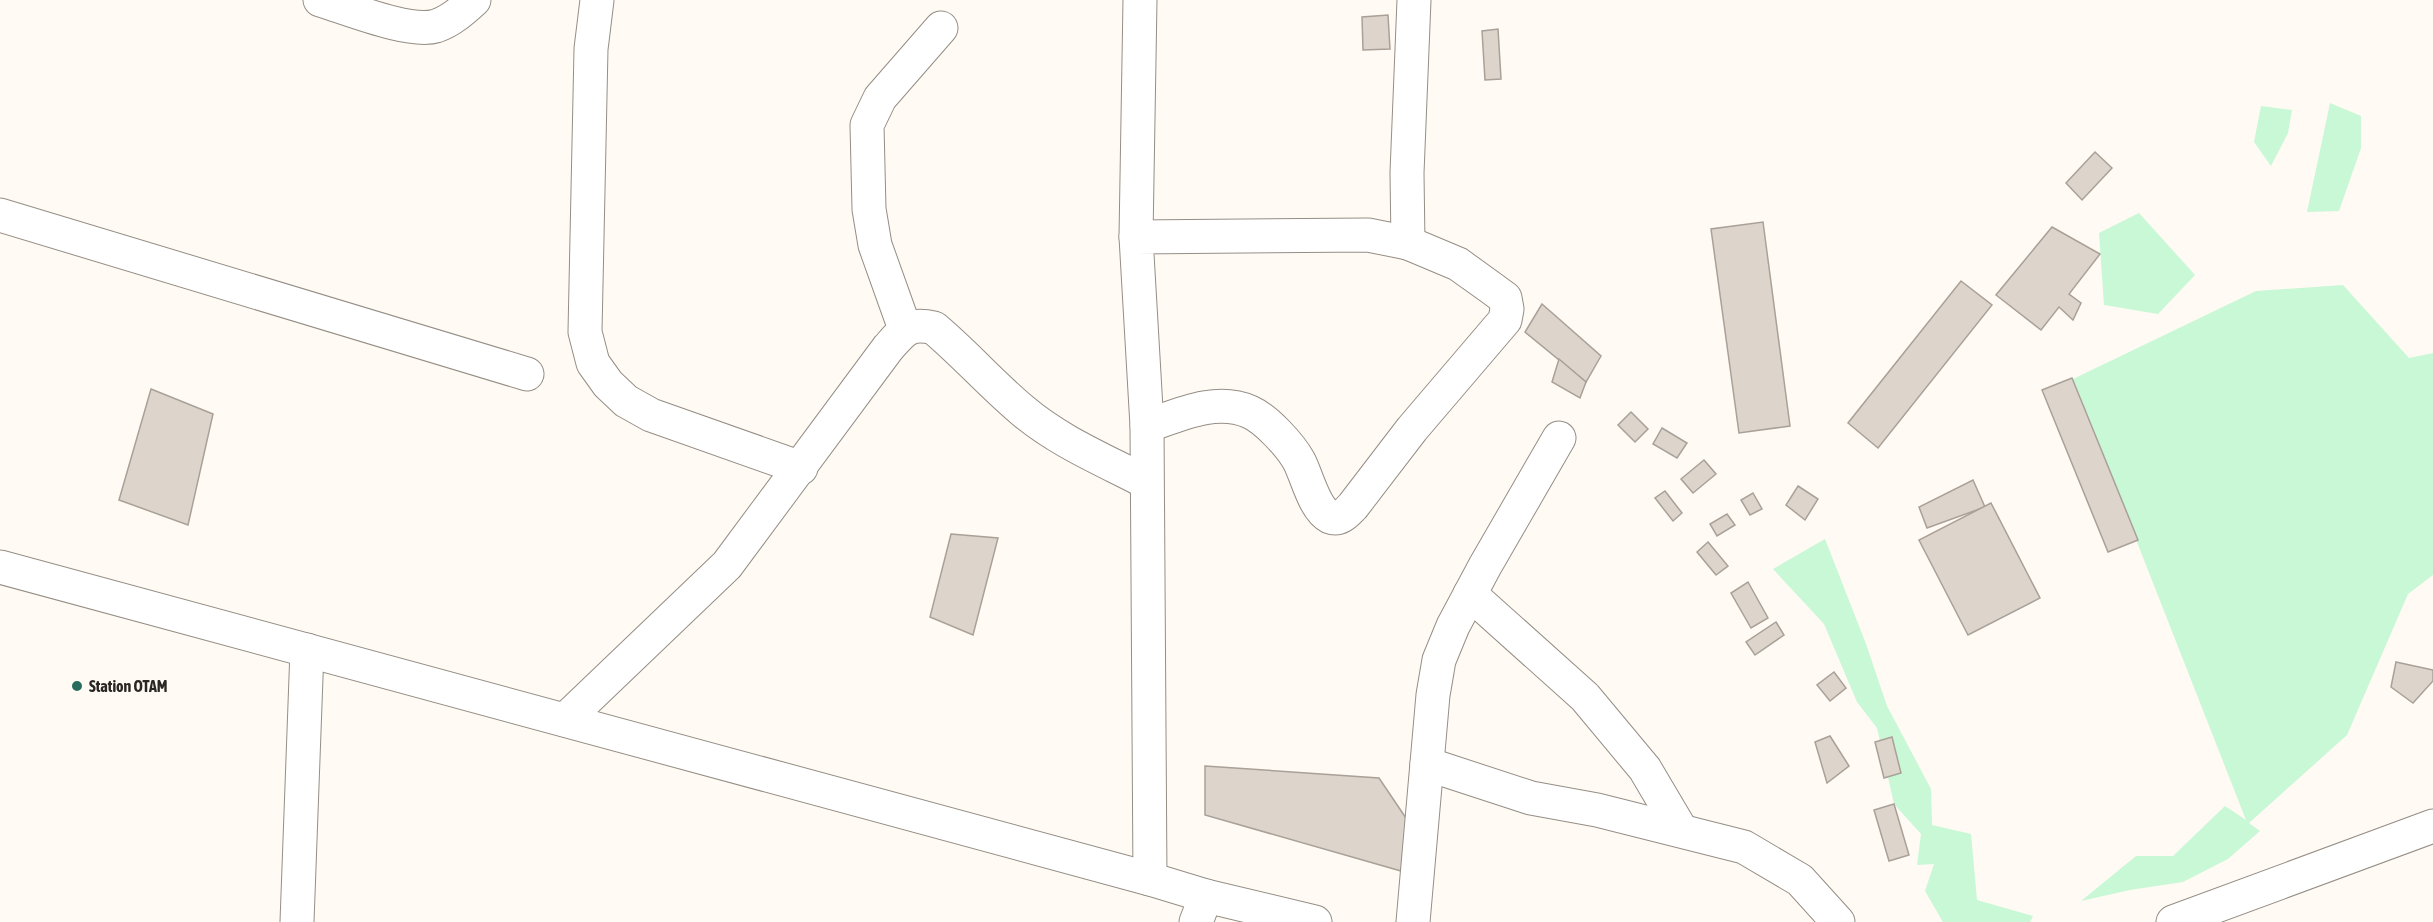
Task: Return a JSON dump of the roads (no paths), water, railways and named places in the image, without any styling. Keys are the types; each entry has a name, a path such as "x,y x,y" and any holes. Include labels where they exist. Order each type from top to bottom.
{"street":[{"path":"320,0 412,27 435,26 456,16 474,0"},
{"path":"597,0 591,49 585,332 592,363 608,384 626,401 651,415 801,468"},
{"path":"1140,0 1136,237 1147,426 1150,879"},
{"path":"1408,243 1407,173 1414,0"},
{"path":"905,329 875,245 869,209 867,125 880,98 940,28"},
{"path":"0,216 527,374"},
{"path":"1136,237 1368,236 1408,243 1458,264 1505,298 1507,309 1504,320 1412,429 1345,515 1337,518 1329,516 1320,507 1294,453 1273,430 1251,412 1213,406 1147,426"},
{"path":"565,720 727,565 888,348 905,329 919,324 934,328 1022,411 1042,426 1146,482"},
{"path":"1413,922 1439,660 1470,594 1559,438"},
{"path":"0,567 1150,879 1201,909 1316,922"},
{"path":"1470,594 1585,697 1645,769 1681,830"},
{"path":"297,922 307,650"},
{"path":"1427,764 1531,798 1681,830 1744,847 1800,880 1838,922"},
{"path":"2173,922 2433,826"}],"place":[{"name":"Station OTAM","path":"77,686"}]}
